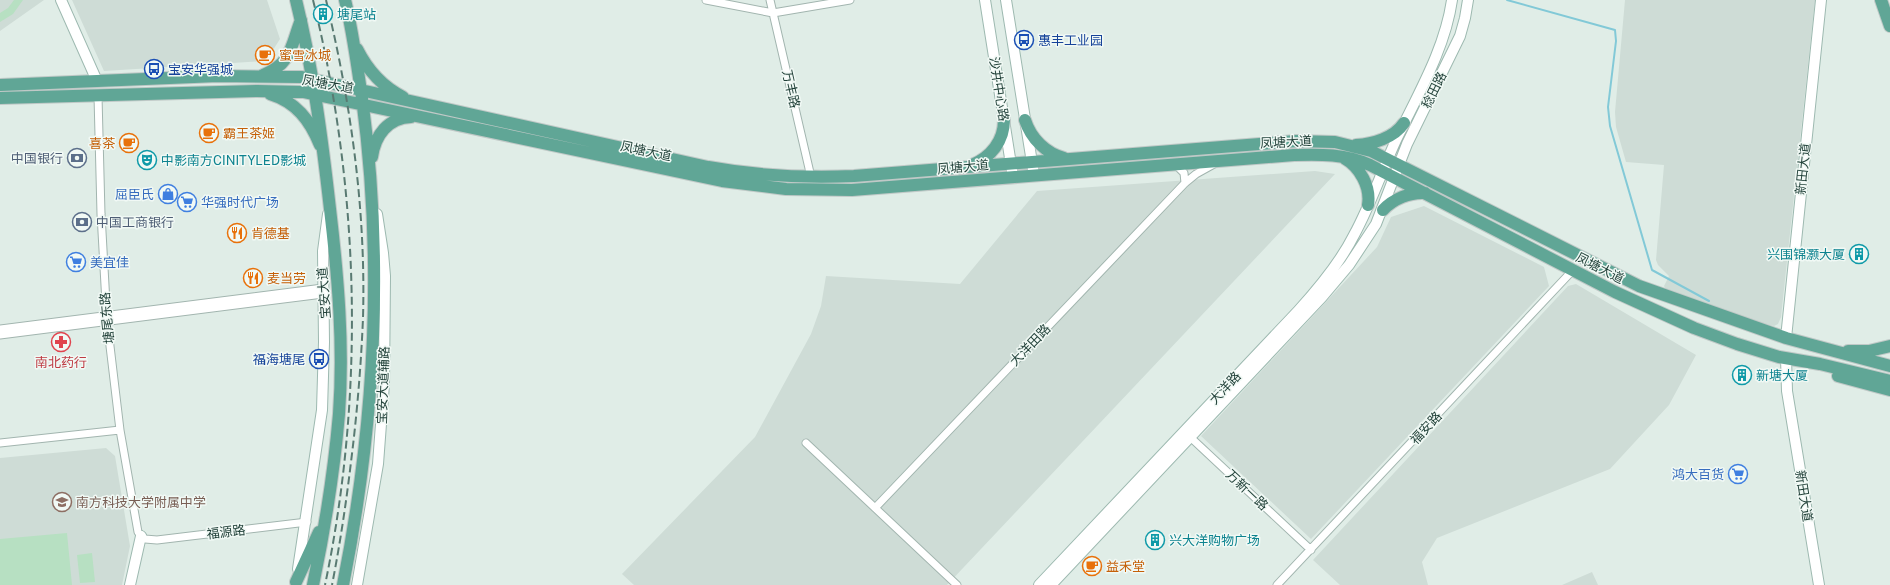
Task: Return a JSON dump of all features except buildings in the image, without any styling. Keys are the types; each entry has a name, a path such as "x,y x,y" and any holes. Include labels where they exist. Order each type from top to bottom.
{"main road":[{"name":"宝安大道","path":"296,0 314,80 325,157 337,275 340,359 339,413 334,464 314,585"},
{"path":"343,585 358,506 372,372 374,229 372,184 354,40 345,0"},
{"path":"1881,0 1890,26"},
{"path":"256,76 272,70 286,60 295,42 301,20"},
{"path":"354,40 363,61 378,79 396,94 411,101"},
{"name":"凤塘大道","path":"0,85 218,76 290,76 411,101 728,171 768,176 811,177 1032,162 1302,141 1326,141 1353,146 1400,165 1620,278 1702,309 1786,338 1825,350 1890,366"},
{"path":"218,76 218,93"},
{"path":"258,91 276,96 297,108 310,124 325,157"},
{"name":"凤塘大道","path":"0,98 291,91 316,94 417,118 711,179 773,188 818,191 852,190 1305,154 1340,156 1356,159 1382,171 1628,298 1694,328 1737,344 1791,360 1820,364 1890,381"},
{"path":"370,168 376,140 384,129 398,119 417,118"},
{"path":"962,167 978,162 992,151 1001,139 1004,120"},
{"path":"1025,120 1033,136 1046,149 1059,156 1070,159"},
{"path":"1353,146 1383,139 1398,130 1404,123"},
{"path":"1340,156 1352,163 1361,174 1368,192 1368,205"},
{"path":"1383,210 1392,202 1406,196 1427,194"},
{"path":"1694,328 1702,309"},
{"path":"1825,350 1869,351 1890,346"},
{"path":"1791,360 1823,372 1890,390"},
{"path":"296,583 326,519"}],"street":[{"path":"61,0 98,81"},
{"path":"706,0 773,13 850,0"},
{"name":"万丰路","path":"770,0 811,177"},
{"name":"沙井中心路","path":"985,0 1013,177"},
{"name":"沙井中心路","path":"1006,0 1034,175"},
{"name":"稔田路","path":"1382,171 1441,43 1449,19 1452,0"},
{"name":"稔田路","path":"1395,178 1407,144 1460,36 1468,0"},
{"name":"新田大道","path":"1786,338 1821,0"},
{"name":"塘尾东路","path":"98,96 107,318 120,430 136,528 143,538"},
{"name":"大洋田路","path":"875,508 1185,183 1202,170 1225,160"},
{"path":"1175,164 1182,170 1185,183"},
{"name":"大洋路","path":"1051,585 1316,290 1350,244 1382,171"},
{"name":"大洋路","path":"1039,585 1336,281 1365,243 1383,210 1395,178"},
{"name":"宝安大道辅路","path":"357,585 378,464 384,384 383,253 372,184"},
{"path":"296,583 322,410 323,251 330,203"},
{"name":"福安路","path":"1277,585 1573,270"},
{"path":"0,329 107,318 323,291"},
{"path":"0,335 107,318"},
{"name":"新田大道","path":"1791,360 1787,391 1819,585"},
{"path":"0,443 120,430"},
{"name":"万新一路","path":"1187,434 1311,550"},
{"path":"806,443 957,585"},
{"name":"福源路","path":"143,538 158,540 306,522"},
{"path":"130,585 143,538"}],"shaded area":[{"path":"0,0 44,0 0,31"},
{"path":"72,0 267,0 280,39 266,61 104,71"},
{"path":"1625,0 1815,0 1781,317 1778,324 1774,326 1746,319 1668,293 1664,286 1669,276 1658,265 1656,260 1664,165 1626,162 1616,127 1615,112"},
{"path":"1315,171 1335,174 947,585 634,585 622,574 755,437 811,334 821,306 826,276 960,284 1037,191"},
{"path":"1424,206 1544,267 1549,286 1311,539 1201,436 1377,247 1391,217"},
{"path":"1576,284 1696,355 1669,405 1610,469 1437,538 1422,562 1428,585 1340,585 1313,560 1568,286"},
{"name":"南方科技大学附属中学","path":"106,448 115,456 130,546 122,585 0,585 0,458"},
{"path":"1592,572 1598,585 1562,585"}],"green space":[{"path":"14,0 23,0 13,14 0,22 0,13 8,8"},
{"path":"67,533 72,585 0,585 0,539"},
{"path":"92,553 95,582 80,583 77,555"}],"waterway":[{"path":"1507,0 1615,30 1616,41 1608,107 1610,126 1652,270 1709,301"}],"railway":[{"path":"313,0 329,72 340,144 348,218 352,292 351,366 347,440 338,513 325,585"},
{"path":"326,0 343,78 355,158 362,238 363,278 363,318 355,426 345,509 332,585"}],"place":[{"name":"塘尾站","path":"323,14"},
{"name":"惠丰工业园","path":"1024,40"},
{"name":"蜜雪冰城","path":"265,55"},
{"name":"宝安华强城","path":"154,69"},
{"name":"霸王茶姬","path":"209,133"},
{"name":"喜茶","path":"129,143"},
{"name":"中国银行","path":"77,158"},
{"name":"中影南方CINITYLED影城","path":"147,160"},
{"name":"屈臣氏","path":"168,194"},
{"name":"华强时代广场","path":"187,202"},
{"name":"中国工商银行","path":"82,222"},
{"name":"肯德基","path":"237,233"},
{"name":"兴围锦灏大厦","path":"1859,254"},
{"name":"美宜佳","path":"76,262"},
{"name":"麦当劳","path":"253,278"},
{"name":"南北药行","path":"61,342"},
{"name":"福海塘尾","path":"319,359"},
{"name":"新塘大厦","path":"1742,375"},
{"name":"鸿大百货","path":"1738,474"},
{"name":"南方科技大学附属中学","path":"62,502"},
{"name":"兴大洋购物广场","path":"1155,540"},
{"name":"益禾堂","path":"1092,566"}]}
